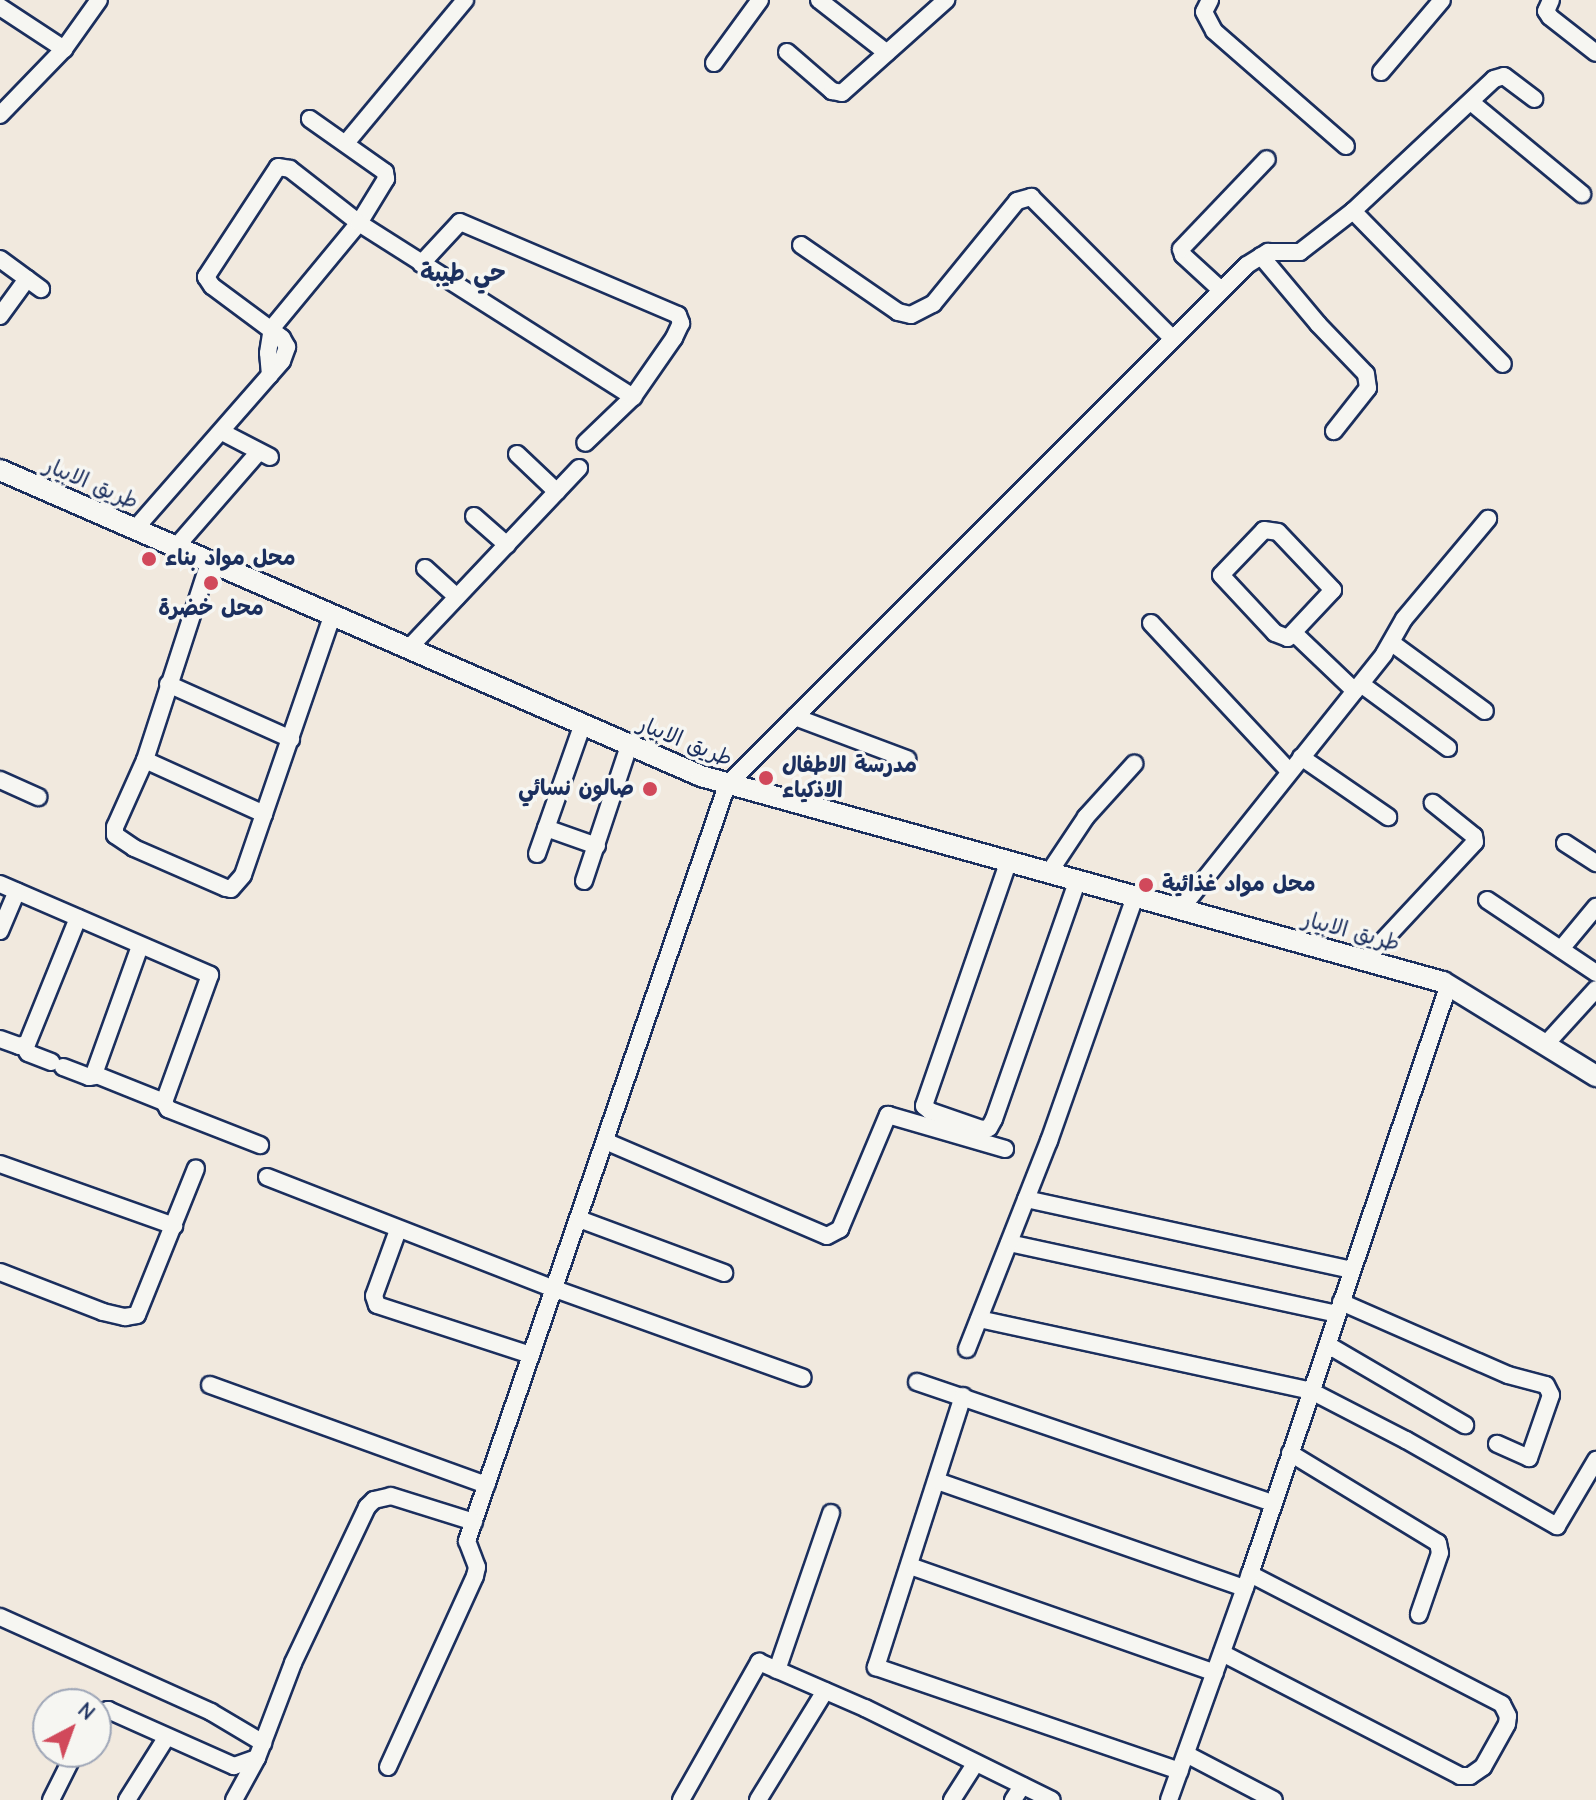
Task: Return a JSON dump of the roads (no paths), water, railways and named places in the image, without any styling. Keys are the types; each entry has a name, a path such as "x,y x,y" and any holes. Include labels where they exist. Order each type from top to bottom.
{"main road":[{"name":"طريق الابيار","path":"0,470 582,726 727,785 1443,982 1596,1076"}],"street":[{"path":"0,115 64,49 99,0"},
{"path":"346,143 465,0"},
{"path":"714,63 760,0"},
{"path":"819,0 887,53"},
{"path":"787,52 836,93 848,89 946,0"},
{"path":"1210,0 1204,12 1214,31 1346,146"},
{"path":"1381,72 1442,0"},
{"path":"1551,0 1546,11 1550,17 1596,53"},
{"path":"3,14 64,49"},
{"path":"388,1767 475,1576 477,1567 467,1541 727,785 1221,290 1261,256 1300,252 1353,211 1472,103 1494,79 1504,76 1534,99"},
{"path":"1472,103 1582,194"},
{"path":"272,328 359,223 386,179 385,172 310,119"},
{"path":"1221,290 1183,255 1181,249 1267,159"},
{"path":"135,529 282,361 287,347 272,328 212,286 206,277 278,167 299,175 359,223 633,397"},
{"path":"801,245 898,312 911,315 933,304 1017,201 1031,197 1172,338"},
{"path":"1353,211 1503,364"},
{"path":"421,264 460,222 676,313 682,319 680,327 633,397 585,443"},
{"path":"1261,256 1318,324 1366,374 1368,388 1334,431"},
{"path":"0,259 34,284 0,316"},
{"path":"175,548 264,455 222,432"},
{"path":"517,454 557,492"},
{"path":"408,649 579,468"},
{"path":"474,516 507,545"},
{"path":"1180,910 1358,688 1392,643 1404,619 1488,519"},
{"path":"1264,530 1278,532 1332,587 1332,594 1294,633 1288,638 1275,633 1221,575 1264,530"},
{"path":"209,563 145,760 115,827 119,840 134,848 231,889 243,875 332,616"},
{"path":"425,568 457,597"},
{"path":"1151,623 1289,771"},
{"path":"1294,633 1358,688 1448,748"},
{"path":"1392,643 1485,711"},
{"path":"168,684 291,739"},
{"path":"795,717 907,759"},
{"path":"537,854 582,726"},
{"path":"584,881 629,746"},
{"path":"1301,757 1388,817"},
{"path":"145,760 264,814"},
{"path":"1048,874 1086,817 1134,764"},
{"path":"0,780 38,797"},
{"path":"1365,960 1475,842 1474,836 1433,803"},
{"path":"546,828 597,846"},
{"path":"1565,843 1596,863"},
{"path":"1008,863 924,1106 930,1111 982,1129 989,1128 994,1119 1077,882"},
{"path":"0,884 211,976 164,1102"},
{"path":"0,931 17,891"},
{"path":"967,1349 1026,1199 1134,899"},
{"path":"1487,900 1596,973"},
{"path":"1561,949 1596,907"},
{"path":"23,1045 27,1044 78,918"},
{"path":"95,1076 140,946"},
{"path":"1169,1800 1248,1581 1448,987"},
{"path":"1546,1044 1596,989"},
{"path":"0,1039 23,1045 28,1053 89,1077 95,1076 164,1102 168,1109 260,1145"},
{"path":"605,1141 827,1236 840,1229 888,1115 1005,1149"},
{"path":"0,1164 174,1226"},
{"path":"0,1272 103,1312 125,1317 137,1315 196,1168"},
{"path":"267,1177 555,1289 803,1378"},
{"path":"1026,1199 1351,1270"},
{"path":"579,1219 724,1273"},
{"path":"398,1230 374,1296 377,1305 531,1355"},
{"path":"1009,1243 1339,1308 1508,1375 1546,1385 1551,1395 1529,1458 1497,1444"},
{"path":"979,1319 1311,1391 1406,1440 1557,1526 1596,1460"},
{"path":"1328,1345 1465,1425"},
{"path":"917,1382 1273,1503"},
{"path":"210,1385 487,1485"},
{"path":"963,1396 876,1667 1180,1771"},
{"path":"1290,1453 1438,1543 1440,1553 1419,1614"},
{"path":"937,1481 1248,1581 1502,1704 1508,1716 1507,1724 1483,1767 1470,1776 1460,1776 1222,1653"},
{"path":"234,1800 260,1750 289,1672 367,1507 374,1500 391,1496 474,1522"},
{"path":"777,1670 831,1513"},
{"path":"910,1566 1215,1673"},
{"path":"0,1617 200,1707 260,1750"},
{"path":"681,1800 759,1662 975,1764 1017,1793 1052,1800"},
{"path":"758,1800 825,1691"},
{"path":"112,1712 234,1766 260,1750"},
{"path":"127,1800 166,1738"},
{"path":"1186,1754 1274,1800"},
{"path":"952,1800 975,1764"},
{"path":"51,1800 67,1768"}],"place":[{"name":"محل مواد بناء","path":"149,559"},
{"name":"محل خضرة","path":"211,583"},
{"name":"مدرسة الاطفال الاذكياء","path":"766,778"},
{"name":"صالون نسائي","path":"650,789"},
{"name":"محل مواد غذائية","path":"1146,885"}],"district":[{"name":"حي طيبة","path":"463,274"}]}
